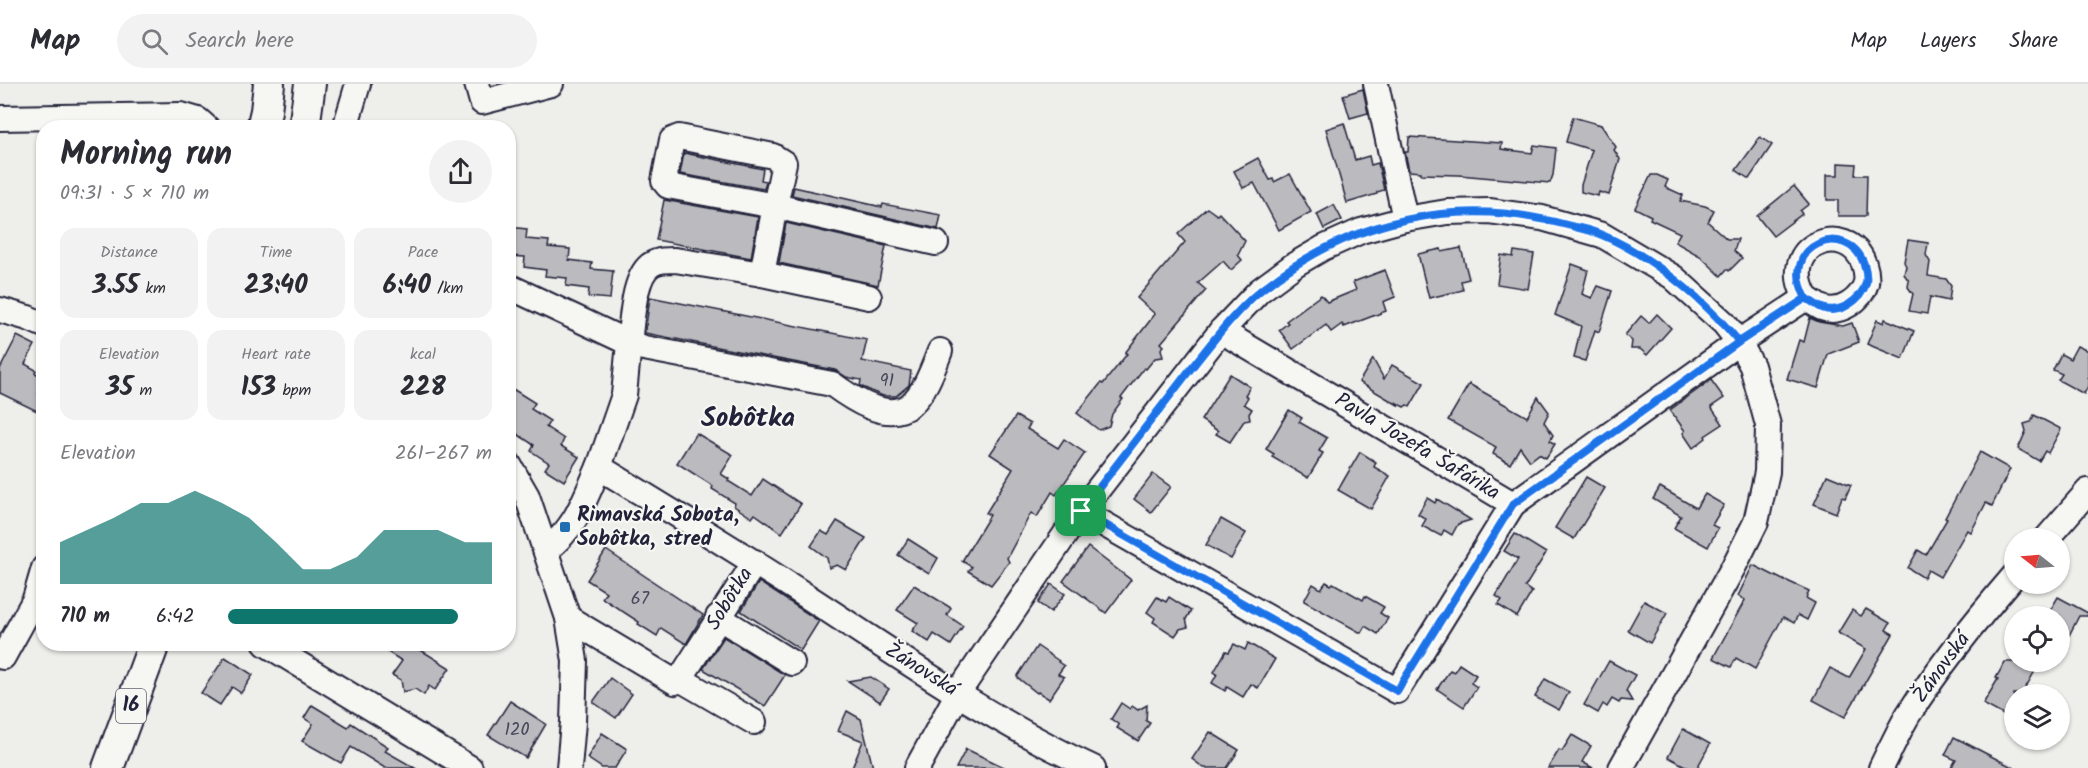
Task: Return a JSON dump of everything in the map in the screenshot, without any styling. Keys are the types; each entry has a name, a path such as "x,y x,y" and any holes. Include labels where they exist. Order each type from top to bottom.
{"main road":[{"path":"251,120 253,84"},
{"path":"263,120 269,84"},
{"path":"293,120 296,84"},
{"path":"305,120 310,84"},
{"name":"16","path":"108,768 151,651"}],"street":[{"path":"347,120 358,84"},
{"path":"477,84 482,102 551,84"},
{"path":"1376,84 1405,219"},
{"path":"0,118 181,115 198,120"},
{"path":"762,274 775,206 784,163 773,156 679,137 672,140 664,181 668,186 775,206 936,243"},
{"path":"917,768 958,693 1081,511 1221,331 1259,291 1294,265 1323,248 1361,231 1405,219 1447,212 1489,212 1542,218 1602,235 1673,277 1724,322 1739,342 1752,366 1768,425 1767,472 1756,522 1734,566 1621,768"},
{"path":"546,550 561,538 573,523 599,467 624,395 628,343 639,279 652,264 661,260 675,260 762,274 869,297"},
{"path":"516,290 628,343 832,384 852,399 874,409 899,411 910,404 929,379 940,351"},
{"path":"1513,504 1739,342 1806,298"},
{"path":"0,310 36,322"},
{"name":"Pavla Jozefa Šafárika","path":"1081,511 1397,691 1513,504 1221,331"},
{"name":"Sobôtka","path":"599,467 755,562 680,679"},
{"path":"516,478 526,496 568,618 575,661 569,768"},
{"path":"2056,528 2088,491"},
{"name":"Žánovská","path":"755,562 958,693 1055,750 1093,768"},
{"name":"Žánovská","path":"1881,768 1907,717 1941,666 2004,587"},
{"path":"0,655 3,657 36,596"},
{"path":"718,617 792,663"},
{"path":"568,618 675,682 680,679 754,722"},
{"path":"278,651 470,768"}],"building":[{"path":"1363,89 1368,113 1350,118 1343,95"},
{"path":"1573,117 1601,125 1616,147 1614,150 1620,159 1609,195 1599,192 1598,196 1581,192 1592,150 1566,142"},
{"path":"1344,123 1355,160 1369,156 1371,165 1378,163 1384,190 1347,203 1326,129"},
{"path":"1409,137 1502,143 1501,149 1532,153 1534,145 1556,148 1553,175 1550,183 1421,174 1421,172 1409,171 1405,152 1408,152"},
{"path":"1760,137 1772,145 1749,179 1736,170"},
{"path":"684,153 763,169 761,180 766,181 764,189 680,174"},
{"path":"1258,158 1270,180 1273,179 1274,182 1290,174 1311,212 1279,230 1254,183 1243,188 1234,171"},
{"path":"1838,163 1856,164 1855,175 1867,175 1866,216 1838,216 1838,200 1827,200 1827,175 1838,175"},
{"path":"1651,175 1668,180 1665,187 1683,195 1680,201 1714,210 1708,222 1727,239 1738,239 1734,251 1742,258 1729,271 1727,269 1721,276 1700,256 1675,242 1680,233 1650,219 1651,216 1635,208"},
{"path":"1794,186 1809,204 1800,211 1802,214 1773,236 1757,216"},
{"path":"794,187 882,207 883,204 941,215 938,229 792,195"},
{"path":"664,200 758,217 751,258 656,240"},
{"path":"1334,205 1342,220 1324,229 1317,214"},
{"path":"1207,208 1217,215 1219,213 1245,241 1238,255 1242,260 1231,270 1223,261 1198,283 1206,290 1161,343 1164,346 1161,349 1163,357 1155,358 1146,369 1144,368 1121,398 1123,399 1112,414 1109,426 1099,430 1077,413 1127,354 1125,353 1155,314 1137,298 1185,242 1178,234"},
{"path":"786,223 886,246 878,285 779,263"},
{"path":"516,228 527,229 526,239 549,241 548,247 570,249 569,260 592,263 591,269 613,271 610,299 588,297 589,289 566,286 567,278 545,276 546,270 524,267 525,257 516,256"},
{"path":"1908,240 1928,243 1926,255 1930,262 1928,276 1946,279 1951,286 1949,301 1930,297 1927,314 1909,311 1913,294 1904,274"},
{"path":"1461,248 1469,279 1461,281 1463,290 1429,298 1418,254"},
{"path":"1514,251 1534,254 1528,289 1497,284 1501,255 1513,257"},
{"path":"1572,264 1588,270 1582,294 1592,298 1598,286 1612,291 1599,332 1595,330 1585,361 1574,358 1581,326 1555,315"},
{"path":"1385,270 1395,297 1383,302 1386,311 1344,327 1342,324 1331,332 1326,325 1293,349 1279,330 1288,323 1286,321 1321,295 1327,302 1356,290 1353,282"},
{"path":"650,297 867,340 862,361 911,371 909,385 896,396 883,396 860,386 861,380 846,377 835,370 645,333"},
{"path":"1657,314 1671,328 1647,355 1640,349 1631,349 1632,341 1625,335 1641,316 1649,323"},
{"path":"1810,318 1843,326 1852,323 1859,342 1828,354 1818,388 1787,379 1799,340 1804,342"},
{"path":"1885,319 1914,331 1903,359 1867,344 1877,320 1884,323"},
{"path":"17,336 35,345 25,364 36,370 36,411 0,393 0,369"},
{"path":"2077,346 2088,351 2088,386 2084,394 2058,380 2062,374 2053,370 2061,354 2070,359"},
{"path":"1373,359 1384,379 1392,365 1424,383 1410,407 1397,403 1398,405 1359,382"},
{"path":"1230,374 1250,387 1245,395 1248,397 1244,404 1252,409 1249,414 1250,420 1244,421 1230,442 1216,434 1218,431 1201,420"},
{"path":"1711,380 1724,398 1711,407 1723,424 1705,436 1706,438 1693,448 1683,433 1685,431 1670,410"},
{"path":"1469,384 1527,417 1538,397 1549,412 1544,422 1553,435 1550,441 1555,444 1546,458 1539,454 1530,461 1520,447 1510,464 1493,454 1496,447 1448,420"},
{"path":"516,391 535,403 531,409 550,421 546,427 564,439 561,446 579,457 564,481 545,469 549,463 531,451 534,445 516,433"},
{"path":"1289,410 1302,418 1299,422 1327,438 1319,451 1323,453 1308,478 1272,457 1274,454 1266,449"},
{"path":"2034,415 2061,429 2048,453 2045,451 2039,461 2018,449 2026,431 2024,424 2031,422"},
{"path":"1016,416 1030,424 1027,429 1058,448 1064,439 1085,453 1056,495 1052,492 1037,517 1031,513 1007,558 1009,562 991,585 968,571 972,567 962,561 990,515 986,513 1013,469 990,454"},
{"path":"696,433 733,455 721,474 729,479 728,481 752,496 763,479 801,504 782,533 755,514 752,518 734,506 735,503 712,489 713,486 677,463"},
{"path":"1360,452 1376,462 1374,467 1390,476 1371,509 1338,490"},
{"path":"1980,452 2010,469 1992,506 1986,503 1971,532 1967,530 1940,577 1928,570 1924,578 1908,568 1918,550 1926,555 1947,519 1945,518"},
{"path":"1153,474 1171,487 1151,512 1134,499"},
{"path":"1827,475 1851,485 1845,498 1842,497 1836,513 1814,504"},
{"path":"1586,477 1605,488 1574,539 1555,528"},
{"path":"1660,487 1696,508 1705,494 1724,505 1712,525 1718,528 1708,547 1674,528 1681,516 1653,499"},
{"path":"1427,498 1435,503 1437,499 1471,520 1458,524 1452,535 1444,530 1441,536 1422,526 1426,519 1418,514"},
{"path":"1221,519 1246,533 1231,559 1206,545"},
{"path":"837,521 866,538 846,570 837,565 829,568 827,558 811,546 821,531 828,535"},
{"path":"1515,534 1546,553 1525,587 1532,592 1517,617 1498,605 1502,600 1496,596 1518,559 1504,551"},
{"path":"908,539 938,558 929,574 898,555"},
{"path":"1088,547 1131,580 1106,613 1063,581"},
{"path":"606,550 703,615 686,644 661,628 657,636 602,598 606,592 587,580"},
{"path":"1753,565 1809,591 1806,598 1815,603 1807,620 1798,615 1794,623 1783,617 1755,669 1736,658 1731,667 1713,658 1745,600 1738,596"},
{"path":"759,582 819,621 801,650 741,611"},
{"path":"1326,582 1331,585 1333,583 1363,600 1365,596 1384,607 1380,613 1388,618 1378,634 1365,626 1361,633 1304,601 1313,584 1321,589"},
{"path":"1051,584 1065,594 1051,612 1038,603"},
{"path":"914,585 951,608 947,615 963,626 951,645 934,634 929,642 912,631 918,623 897,610"},
{"path":"1157,597 1166,602 1169,597 1191,611 1186,619 1188,627 1180,629 1175,636 1153,622 1155,618 1147,612"},
{"path":"2058,597 2088,613 2088,616 2079,616 2070,634 2070,606 2053,606"},
{"path":"1644,601 1667,613 1650,643 1628,630"},
{"path":"1866,609 1890,623 1886,630 1893,634 1845,717 1813,700 1830,668 1849,678 1866,649 1838,633 1852,610 1861,616"},
{"path":"724,637 785,675 765,706 703,669"},
{"path":"1248,643 1275,659 1258,688 1251,684 1243,697 1227,687 1225,691 1212,683 1217,674 1214,672 1226,651 1229,652 1234,644 1245,650"},
{"path":"1037,646 1064,666 1058,674 1064,677 1049,699 1037,693 1017,677"},
{"path":"386,651 422,651 450,668 435,690 429,686 424,695 415,689 403,692 401,680 392,675 402,661"},
{"path":"225,657 253,675 241,693 232,687 220,705 201,693"},
{"path":"1609,661 1635,675 1626,691 1632,701 1621,700 1619,703 1612,699 1607,707 1603,704 1598,713 1584,705"},
{"path":"1459,664 1476,675 1471,683 1477,687 1464,707 1437,689 1450,670 1454,672"},
{"path":"2004,664 2004,672 2034,672 2028,684 2004,684 2004,715 1983,704 1998,679 1996,678"},
{"path":"871,677 889,689 880,702 848,681"},
{"path":"610,678 632,694 616,718 593,702"},
{"path":"1545,679 1569,692 1559,710 1535,697"},
{"path":"510,701 546,724 526,758 488,735"},
{"path":"1121,703 1130,709 1132,706 1138,710 1147,705 1146,721 1150,723 1138,741 1117,728 1119,725 1111,719"},
{"path":"312,705 348,727 351,723 388,747 385,751 415,768 385,768 351,747 341,763 302,741 313,724 304,718"},
{"path":"847,711 861,719 873,768 852,768 863,741 838,731"},
{"path":"1683,729 1710,744 1697,768 1689,768 1668,757"},
{"path":"1210,732 1239,750 1227,768 1204,768 1192,759"},
{"path":"602,733 627,749 615,768 602,768 587,758"},
{"path":"1572,735 1591,746 1582,762 1593,768 1548,768 1559,750 1562,751"},
{"path":"1954,737 2014,768 1951,768 1956,760 1945,755"},
{"path":"966,749 1006,768 956,768"}],"place":[{"name":"Rimavská Sobota, Sobôtka, stred","path":"565,527"}],"district":[{"name":"Sobôtka","path":"748,418"}],"route":[{"path":"1081,511 1221,331 1259,291 1294,265 1323,248 1361,231 1405,219 1447,212 1489,212 1542,218 1602,235 1673,277 1724,322 1739,342 1806,298 1823,309 1847,306 1859,296 1866,283 1866,271 1861,256 1850,245 1836,241 1822,242 1808,250 1798,268 1799,285 1806,298 1739,342 1513,504 1397,691 1081,511"}]}
